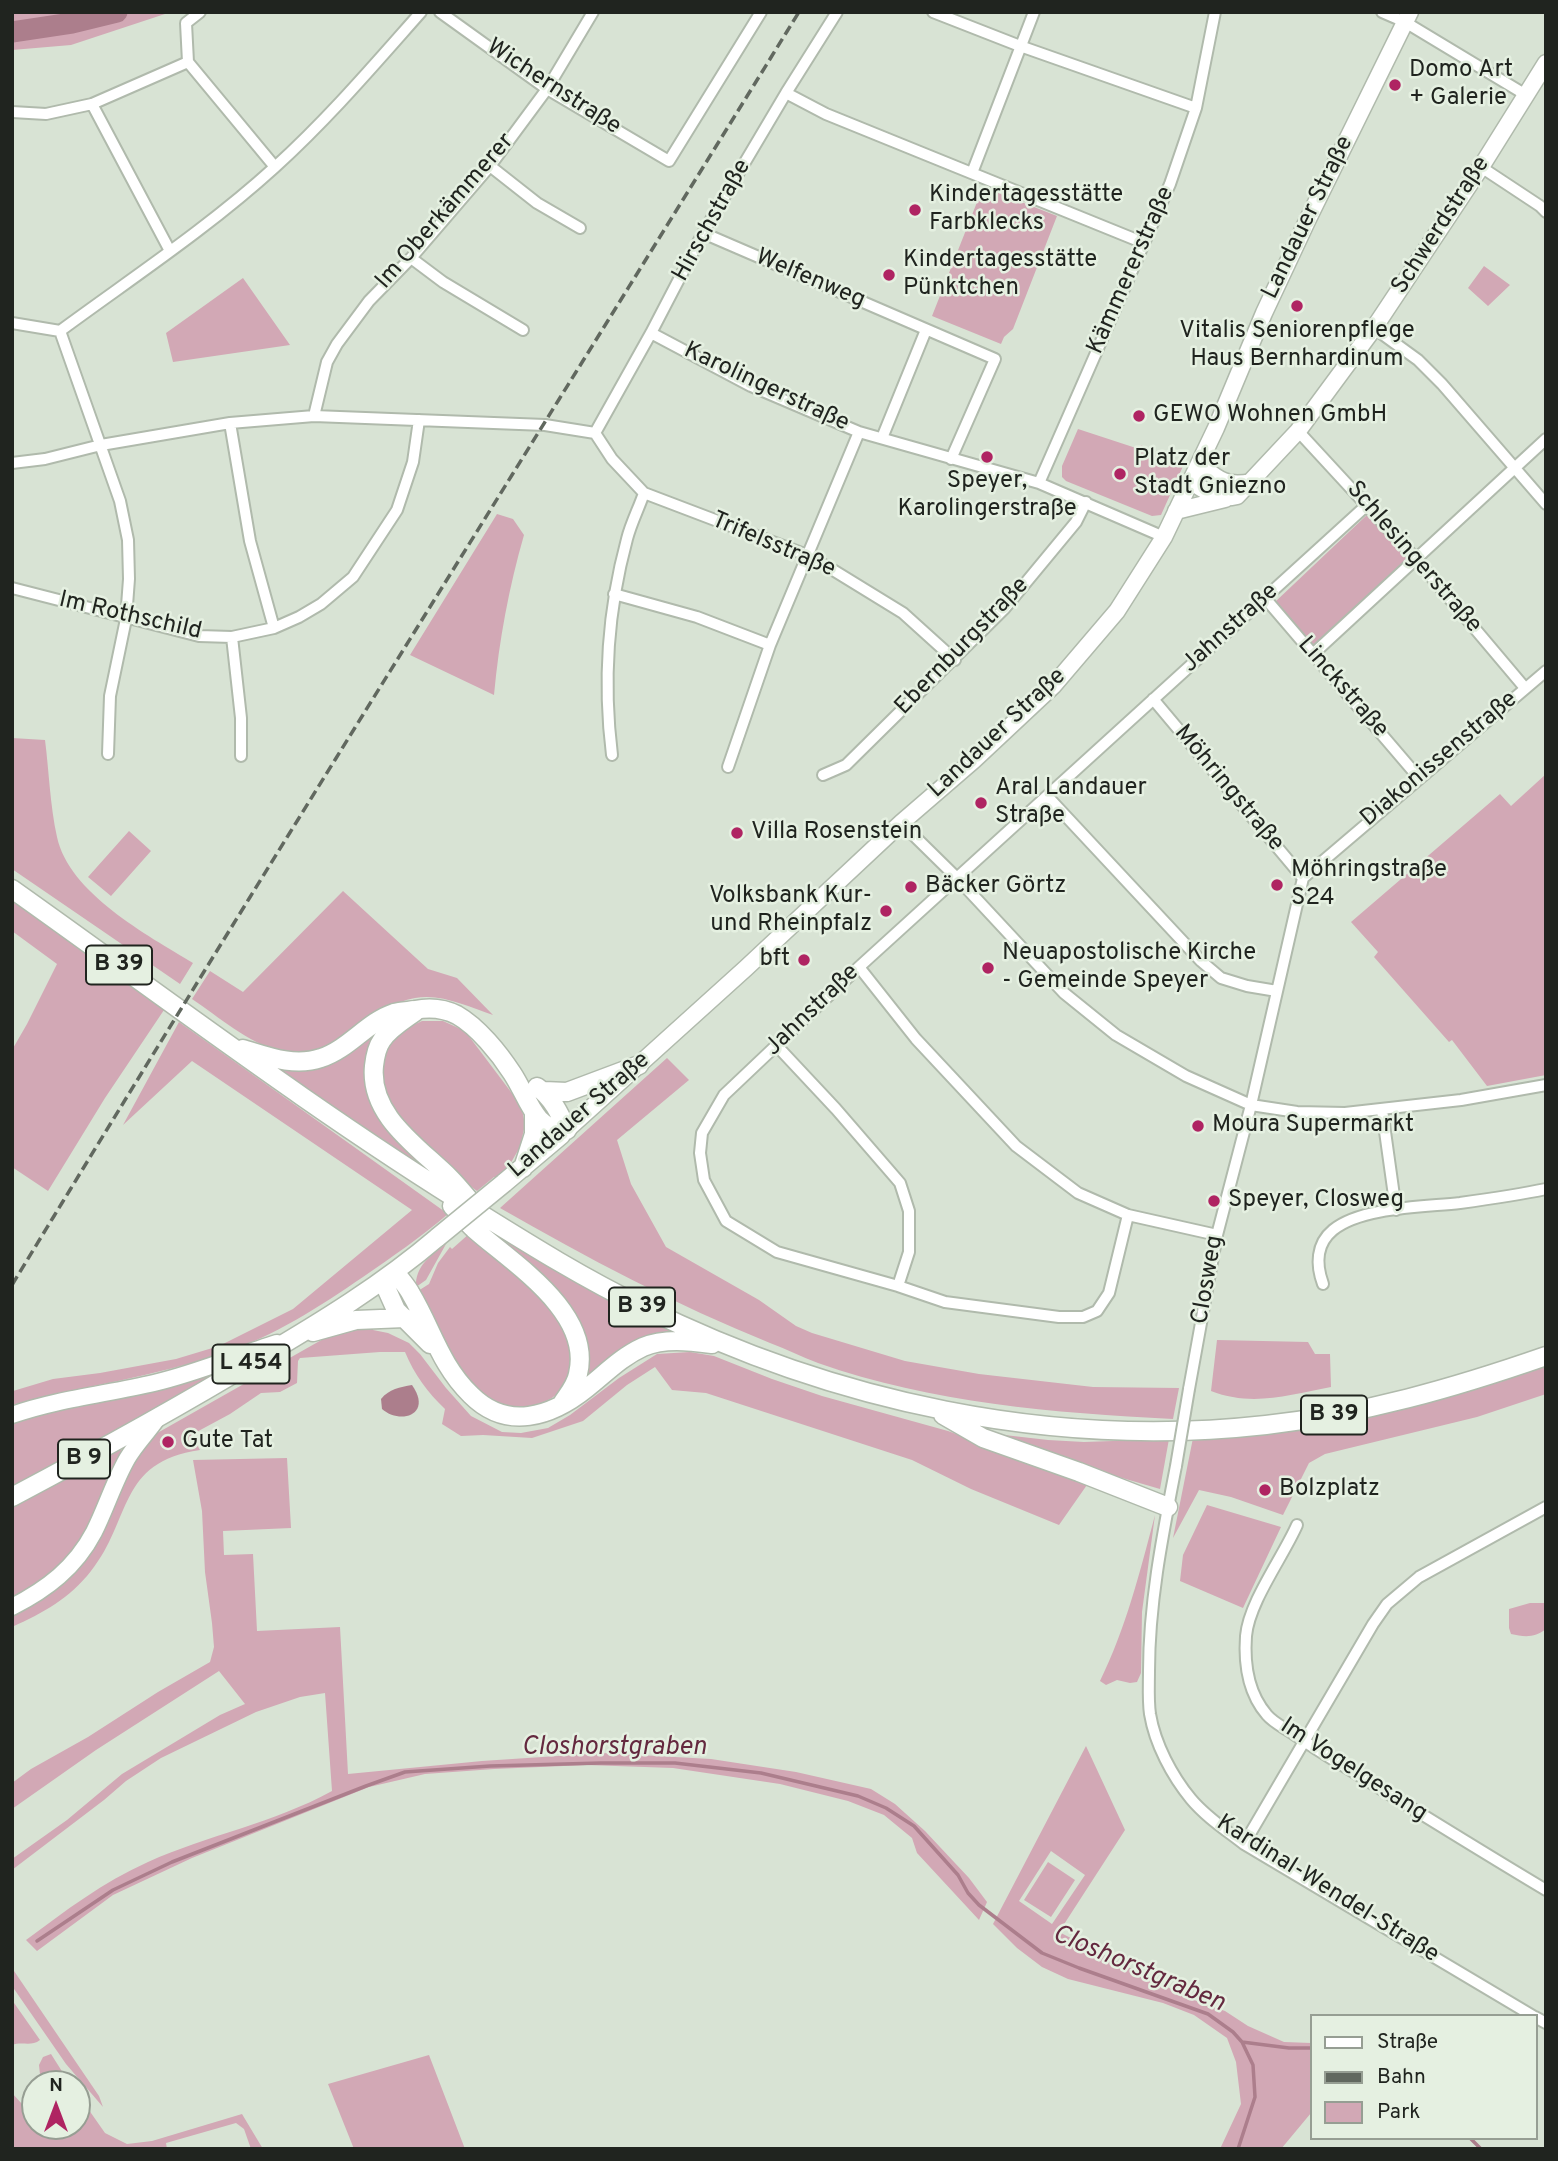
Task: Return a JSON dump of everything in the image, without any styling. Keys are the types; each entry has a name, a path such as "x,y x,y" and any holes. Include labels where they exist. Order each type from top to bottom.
{"main road":[{"name":"Landauer Straße","path":"156,1420 296,1337 389,1277 523,1168 746,968 901,823 975,760 1053,686 1116,611 1164,537 1199,464 1264,313 1407,17"},
{"name":"Schwerdstraße","path":"1176,511 1237,496 1298,431 1374,328 1546,63"},
{"path":"1199,464 1225,483 1233,485 1251,482"},
{"path":"1190,481 1216,497 1225,499"},
{"name":"B 39","path":"12,889 384,1154 483,1216 641,1306 729,1346 831,1383 931,1408 989,1419 1078,1429 1163,1431 1265,1425 1389,1404 1476,1380 1546,1356"},
{"path":"418,1009 390,1030 377,1051 373,1075 379,1100 404,1136 450,1178 483,1216"},
{"path":"225,1043 284,1061 322,1058 395,1013 442,1009 460,1017 483,1038 511,1071 534,1113 542,1122 564,1132"},
{"path":"511,1071 544,1091 555,1093 576,1090 639,1065"},
{"path":"544,1091 558,1111 564,1132"},
{"path":"523,1168 534,1134 534,1113"},
{"path":"431,1184 475,1230 533,1278 564,1313 577,1341 579,1373 563,1402"},
{"path":"389,1277 396,1310 438,1352 470,1394 493,1412 516,1418 551,1410 584,1390 630,1353 646,1346 667,1341 729,1346"},
{"path":"389,1277 411,1293 438,1352"},
{"path":"12,1415 55,1402 152,1384 204,1370 239,1355 356,1320 405,1318"},
{"path":"931,1408 983,1438 1168,1507"},
{"path":"12,1607 54,1582 81,1553 94,1532 126,1461 156,1420"},
{"name":"B 9","path":"12,1497 156,1420"}],"street":[{"path":"200,12 186,23 188,62 275,167"},
{"path":"12,323 60,331 206,225 275,167 333,111 421,12"},
{"name":"Wichernstraße","path":"440,12 547,89 669,161 761,12"},
{"name":"Im Oberkämmerer","path":"314,416 327,362 337,344 369,301 411,258 490,166 547,89 593,12"},
{"name":"Hirschstraße","path":"595,433 703,233 837,12"},
{"path":"933,12 1020,46 1196,108"},
{"path":"972,173 1034,12"},
{"name":"Kämmererstraße","path":"1039,483 1170,184 1196,108 1214,12"},
{"path":"1382,12 1407,17 1526,95"},
{"path":"12,112 46,114 92,104 188,62"},
{"path":"786,93 826,114 1144,243"},
{"path":"92,104 170,251"},
{"path":"490,166 537,203 580,228"},
{"path":"1481,167 1546,212"},
{"name":"Welfenweg","path":"703,233 995,359 951,459"},
{"path":"411,258 443,282 523,330"},
{"path":"1374,328 1418,360 1442,384 1546,504"},
{"name":"Karolingerstraße","path":"882,438 926,330"},
{"path":"60,331 120,501 128,540 130,579 127,619 110,696 108,754"},
{"name":"Karolingerstraße","path":"651,333 751,386 859,432 1039,483 1164,537"},
{"path":"12,463 230,423 314,416 545,425 595,433"},
{"name":"Im Rothschild","path":"12,588 199,636 232,638 274,628 321,604 353,577 397,510 413,462 419,420"},
{"path":"230,423 250,541 274,628"},
{"name":"Schlesingerstraße","path":"1298,431 1417,560 1525,688"},
{"path":"728,767 770,645 859,432"},
{"name":"Trifelsstraße","path":"595,433 612,459 644,493 807,555 903,613 955,660"},
{"path":"1313,654 1546,439"},
{"path":"612,755 608,669 614,594 628,536 644,493"},
{"name":"Ebernburgstraße","path":"823,775 846,765 955,660 1004,609 1076,522 1086,502"},
{"name":"Jahnstraße","path":"1128,1215 1109,1293 1097,1311 1083,1317 1059,1317 945,1302 777,1252 726,1221 704,1180 700,1153 702,1133 724,1095 859,967 1367,505"},
{"path":"614,594 696,617 770,645"},
{"name":"Linckstraße","path":"1265,598 1419,778"},
{"path":"232,638 241,718 241,756"},
{"name":"Diakonissenstraße","path":"1303,878 1546,671"},
{"name":"Möhringstraße","path":"1153,699 1303,878"},
{"path":"1047,796 1221,978 1277,991"},
{"path":"901,823 957,878 1064,993 1116,1035 1186,1076 1251,1105 1321,1114 1382,1110 1546,1085"},
{"name":"Closweg","path":"1149,1689 1151,1622 1160,1547 1217,1235 1251,1105 1303,878"},
{"path":"859,967 916,1039 1016,1146 1078,1193 1128,1215 1217,1235"},
{"path":"777,1046 900,1183 909,1210 909,1252 898,1286"},
{"path":"1382,1110 1396,1210"},
{"path":"1323,1284 1318,1268 1321,1247 1329,1234 1359,1216 1546,1189"},
{"path":"1244,1844 1387,1604 1419,1577 1546,1507"},
{"name":"Im Vogelgesang","path":"1297,1525 1256,1605 1246,1633 1247,1670 1255,1699 1269,1718 1304,1741 1546,1890"},
{"name":"Kardinal-Wendel-Straße","path":"1149,1689 1150,1715 1171,1769 1192,1801 1209,1818 1244,1844 1531,2014"}],"green space":[{"path":"12,12 171,12 71,45 12,50"},
{"path":"983,187 1057,216 1013,329 1001,344 932,316"},
{"path":"1484,266 1510,285 1488,306 1468,288"},
{"path":"243,278 290,345 173,362 166,333"},
{"name":"Platz der Stadt Gniezno","path":"1078,429 1139,449 1141,445 1184,464 1161,515 1152,516 1062,477 1062,466"},
{"path":"1369,513 1410,559 1311,647 1275,602"},
{"path":"497,514 513,519 524,535 505,614 494,695 410,655"},
{"path":"12,738 45,740 55,825 64,857 93,894 112,911 193,963 180,984 12,869"},
{"path":"1546,774 1546,1075 1487,1086 1452,1040 1449,1042 1374,957 1378,952 1351,922 1500,794 1511,806"},
{"path":"129,831 151,851 111,896 88,877"},
{"path":"343,891 428,969 457,978 493,1015 445,999 415,998 381,1012 351,1034 319,1051 300,1054 280,1051 257,1042 192,999 210,971 243,992"},
{"path":"12,898 166,1007 105,1098 48,1191 12,1167 12,1050 57,964 12,931"},
{"path":"422,1021 443,1021 465,1031 522,1109 525,1125 520,1147 509,1166 477,1191 450,1171 407,1130 381,1088 383,1053 396,1033"},
{"path":"179,1022 448,1214 346,1288 296,1320 243,1346 171,1369 12,1405 13,1391 53,1379 176,1359 219,1346 293,1309 412,1210 192,1061 123,1125"},
{"path":"385,1024 367,1073 443,1183 269,1064 279,1066"},
{"path":"667,1058 689,1080 617,1140 631,1184 666,1247 812,1333 905,1361 979,1374 1093,1387 1179,1388 1173,1419 994,1404 861,1377 812,1361 700,1313 599,1263 500,1208"},
{"path":"487,1229 554,1268 686,1335 585,1383 583,1344"},
{"path":"470,1233 520,1274 563,1324 570,1342 571,1369 561,1391 551,1399 517,1407 499,1404 487,1398 475,1388 455,1363 418,1291 429,1284 438,1263 450,1247 452,1249"},
{"path":"446,1244 426,1280 416,1287 421,1267"},
{"path":"372,1324 373,1330 388,1333 409,1343 471,1416 502,1432 521,1433 548,1428 657,1354 690,1352 714,1356 822,1396 948,1431 1089,1482 1059,1525 971,1489 912,1460 706,1393 672,1390 655,1367 627,1385 583,1421 532,1438 461,1436 442,1424 445,1409 422,1383 405,1352 300,1358 297,1383 280,1392 261,1393 191,1435 200,1450 173,1457 154,1467 140,1480 104,1552 83,1581 55,1604 12,1627 12,1612 67,1577 132,1460 152,1436 332,1334"},
{"path":"1217,1340 1308,1342 1315,1354 1330,1354 1331,1387 1256,1399 1226,1396 1211,1391"},
{"path":"1546,1365 1546,1394 1477,1417 1325,1454 1309,1463 1283,1515 1231,1497 1199,1490 1173,1538 1193,1438 1373,1415 1463,1392"},
{"path":"231,1367 12,1487 12,1420"},
{"path":"987,1433 1084,1442 1169,1439 1160,1489 1064,1461"},
{"path":"117,1447 122,1451 79,1544 58,1570 12,1599 12,1505"},
{"path":"287,1458 291,1528 223,1531 224,1555 253,1554 257,1631 340,1627 348,1774 603,1753 711,1759 796,1772 871,1789 895,1804 925,1831 969,1878 987,1902 979,1920 917,1853 912,1838 884,1815 848,1801 780,1784 673,1768 587,1765 425,1774 369,1787 192,1858 113,1895 37,1951 26,1940 115,1879 148,1862 287,1812 332,1791 325,1693 300,1697 256,1712 161,1758 126,1781 12,1870 12,1859 67,1820 122,1774 220,1715 245,1704 219,1671 96,1750 12,1809 12,1783 210,1662 214,1647 212,1623 205,1572 202,1511 193,1460"},
{"path":"1207,1505 1281,1527 1243,1608 1180,1581 1183,1555"},
{"path":"1155,1515 1142,1612 1141,1673 1137,1682 1117,1680 1106,1685 1100,1681 1125,1620"},
{"path":"1530,1603 1546,1603 1546,1629 1529,1636 1511,1634 1509,1609"},
{"path":"1086,1746 1125,1830 1059,1932 1191,1999 1225,2011 1248,2026 1284,2042 1310,2043 1310,2114 1281,2149 1220,2149 1241,2104 1236,2062 1227,2038 1194,2015 1163,2003 1068,1979 1042,1967 1017,1948 993,1924","holes":["1051,1851 1085,1875 1052,1924 1019,1901"]},
{"path":"1048,1862 1075,1880 1051,1917 1024,1900"},
{"path":"12,1968 81,2070 71,2070 66,2064 12,1986"},
{"path":"12,2000 40,2040 12,2045"},
{"path":"51,2054 61,2070 40,2070 43,2057"},
{"path":"429,2055 465,2149 354,2149 328,2084"},
{"path":"91,2084 99,2096 103,2107 91,2093"},
{"path":"12,2093 21,2103 21,2140 91,2140 91,2113 105,2133 127,2144 152,2141 242,2114 263,2149 251,2149 244,2129 236,2123 166,2143 167,2149 12,2149"}],"shaded area":[{"path":"412,1385 419,1404 412,1414 397,1416 382,1409 381,1399 388,1393"}],"waterway":[{"path":"12,32 72,23 117,12"},
{"name":"Closhorstgraben","path":"37,1941 113,1890 172,1862 405,1772 490,1766 675,1763 761,1773 858,1796 886,1808 914,1826 958,1875 968,1893 979,1905 1042,1953 1208,2014 1233,2032 1242,2042 1253,2065 1255,2097 1238,2149"},
{"path":"1242,2042 1310,2048"},
{"path":"1472,2140 1481,2149"}],"railway":[{"path":"12,1285 799,12"}],"place":[{"name":"Domo Art + Galerie","path":"1395,85"},
{"name":"Kindertagesstätte Farbklecks","path":"915,210"},
{"name":"Kindertagesstätte Pünktchen","path":"889,275"},
{"name":"Vitalis Seniorenpflege Haus Bernhardinum","path":"1297,306"},
{"name":"GEWO Wohnen GmbH","path":"1139,416"},
{"name":"Speyer, Karolingerstraße","path":"987,457"},
{"name":"Platz der Stadt Gniezno","path":"1120,474"},
{"name":"Aral Landauer Straße","path":"981,803"},
{"name":"Villa Rosenstein","path":"737,833"},
{"name":"Möhringstraße S24","path":"1277,885"},
{"name":"Bäcker Görtz","path":"911,887"},
{"name":"Volksbank Kur- und Rheinpfalz","path":"886,911"},
{"name":"bft","path":"804,960"},
{"name":"Neuapostolische Kirche - Gemeinde Speyer","path":"988,968"},
{"name":"Moura Supermarkt","path":"1198,1126"},
{"name":"Speyer, Closweg","path":"1214,1201"},
{"name":"Gute Tat","path":"168,1442"},
{"name":"Bolzplatz","path":"1265,1490"}]}
